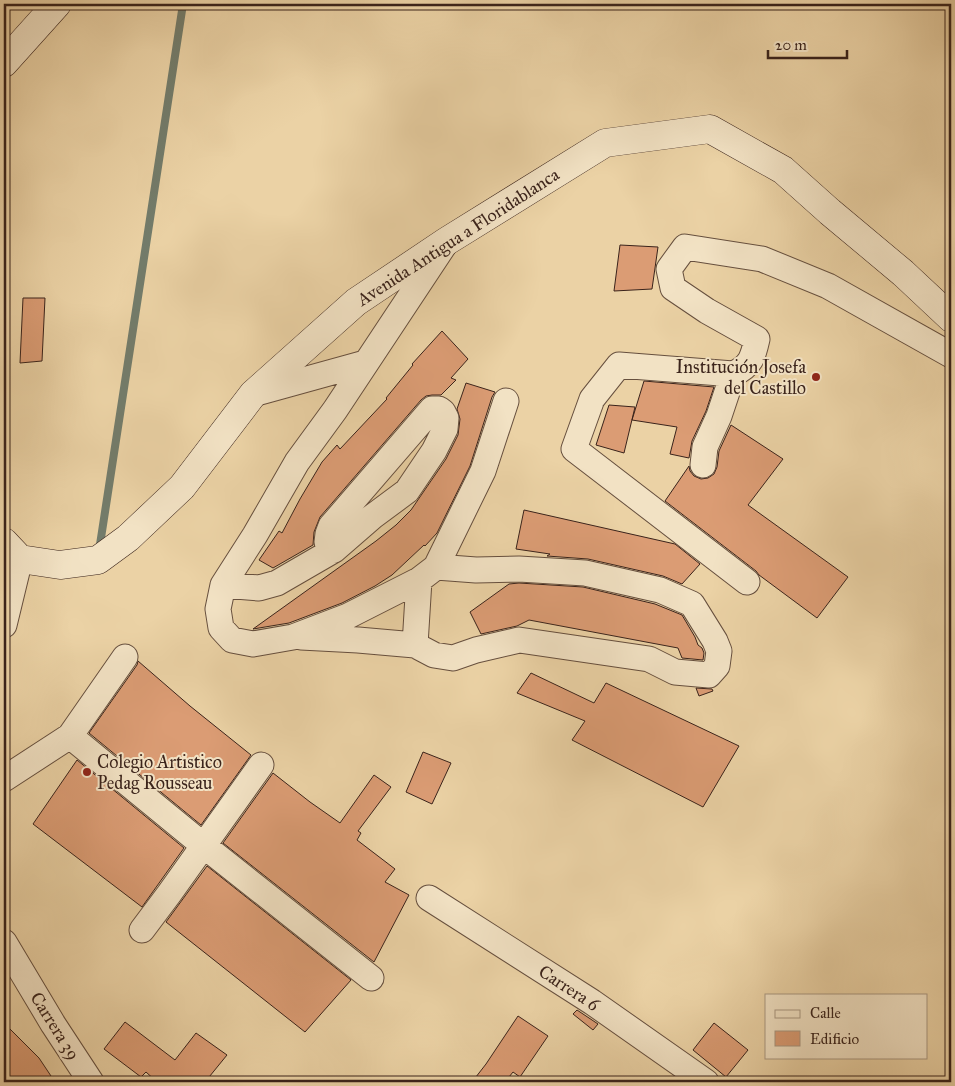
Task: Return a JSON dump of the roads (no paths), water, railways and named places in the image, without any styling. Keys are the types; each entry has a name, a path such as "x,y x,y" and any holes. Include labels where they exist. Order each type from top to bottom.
{"street":[{"path":"4,64 57,4"},
{"name":"Avenida Antigua a Floridablanca","path":"12,551 60,565 98,560 128,538 182,487 253,394 356,302 447,241 605,143 710,128 783,170 951,318"},
{"path":"293,637 415,645 434,655 453,658 476,650 519,640 649,659 675,672 710,675 717,666 719,651 715,640 692,604 660,590 585,573 519,569 428,573 348,616 293,637 253,644 232,640 221,628 218,609 223,586 297,462 335,410 447,241"},
{"path":"747,582 574,449 592,399 620,366 733,374 741,371 753,358 757,339 673,288 669,269 685,247 762,260 828,286 951,355"},
{"path":"253,394 365,363"},
{"path":"703,466 705,447 719,416 733,374"},
{"path":"415,645 428,573 483,471 506,401"},
{"path":"223,586 259,588 278,583 334,550 372,517 407,491 434,451 444,429 446,418 441,410 432,409 331,526 327,542 334,550"},
{"path":"4,624 12,551"},
{"path":"4,779 70,736 125,657"},
{"path":"70,736 203,845 371,978"},
{"path":"142,930 261,765"},
{"name":"Carrera 6","path":"429,898 592,1002 706,1082"},
{"name":"Carrera 39","path":"4,942 53,1024 92,1082"}],"waterway":[{"path":"99,551 183,4"}],"place":[{"name":"Institución Josefa del Castillo","path":"816,377"},
{"name":"Colegio Artistico Pedag Rousseau","path":"87,772"}]}
